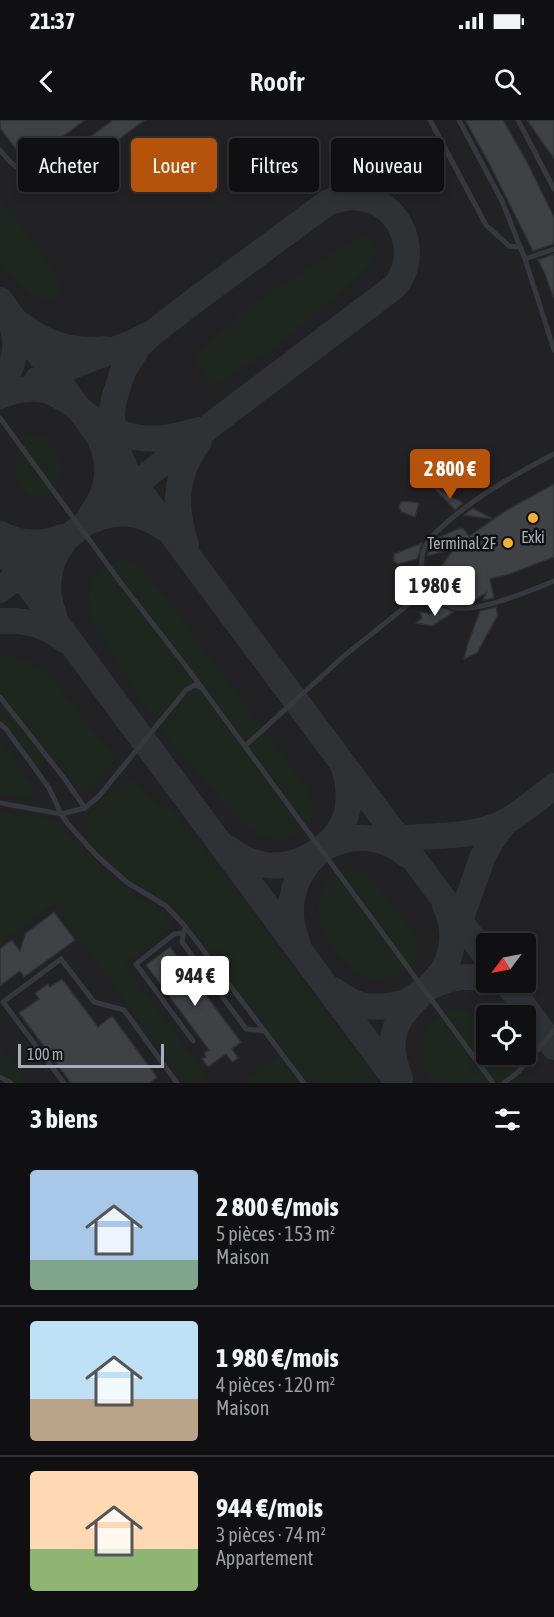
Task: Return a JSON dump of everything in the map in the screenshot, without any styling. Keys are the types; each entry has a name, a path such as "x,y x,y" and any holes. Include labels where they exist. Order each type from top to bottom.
{"lane":[{"path":"430,120 486,225 509,246 520,247"},
{"path":"459,120 502,201 525,259 554,350"},
{"path":"518,120 554,189"},
{"path":"0,150 11,165 18,168"},
{"path":"525,259 554,249"},
{"path":"0,418 493,1083"},
{"path":"554,453 476,499 443,525 426,544 421,564 422,576 438,600 456,608 499,602 554,581"},
{"path":"244,746 344,656 429,588"},
{"path":"0,803 62,814 85,808 99,796 186,690 195,685 201,687"},
{"path":"0,697 85,808"},
{"path":"0,724 49,788 68,824 98,857 128,883 166,906 184,925 304,1083"},
{"path":"184,925 182,942 246,1029 265,1031"},
{"path":"183,933 174,934 136,964 193,1041"},
{"path":"64,1083 3,1002 61,959 94,1002 124,1010 177,1083"},
{"path":"504,1083 518,1072 554,1031"},
{"path":"0,1077 11,1083"}],"shaded area":[{"path":"0,120 554,120 554,1083 0,1083"},
{"path":"0,197 61,281 62,291 54,298 46,300 28,292 0,262"},
{"path":"365,236 376,246 376,254 369,267 285,341 214,387 192,358 250,305 356,238"},
{"path":"28,433 35,438 41,433 62,458 63,474 47,494 35,498 27,495 21,487 14,464 15,452 20,441"},
{"path":"120,560 134,562 146,571 307,788 312,801 313,815 309,824 298,833 285,839 275,840 260,835 242,824 175,748 140,701 90,617 89,611 93,580 101,569"},
{"path":"0,655 23,659 45,673 117,759 83,795 53,757 35,769 0,724"},
{"path":"0,741 33,784 35,791 33,797 24,799 0,795"},
{"path":"133,778 159,806 171,807 242,898 379,1083 244,1083 281,1053 166,906 128,883 98,857 86,831 89,813 115,790"},
{"path":"0,811 54,819 104,869 134,895 161,908 173,926 125,965 207,1077 207,1083 185,1083 53,904 0,945"},
{"path":"354,869 366,873 375,881 415,936 418,945 415,963 399,975 376,979 360,974 339,956 322,931 318,908 323,887 332,876"},
{"path":"457,1009 476,1017 476,1065 512,1065 526,1083 433,1083 424,1068 423,1044 428,1027 433,1020 448,1011"},
{"path":"0,1045 28,1083 0,1083"}],"building":[{"path":"0,120 85,120 61,138 18,138 18,152 0,128"},
{"path":"113,120 145,120 119,139 89,138"},
{"path":"465,120 503,120 554,217 554,244 533,251"},
{"path":"527,120 554,120 554,158 542,142"},
{"path":"554,254 554,297 553,297 538,260"},
{"path":"554,484 554,557 490,579 494,598 483,600 486,593 470,603 449,600 471,584 441,583 442,577 437,572 454,549 427,556 431,545 437,538 460,528 464,529 469,536 507,510"},
{"path":"436,488 463,503 455,510"},
{"path":"405,501 419,503 415,517 401,512 399,506"},
{"path":"473,508 491,518 464,515"},
{"path":"422,543 417,559 398,564 394,561 394,554"},
{"path":"440,606 454,612 432,626 416,623 422,618 420,612 430,614"},
{"path":"496,607 498,615 477,653 464,659 480,611"},
{"path":"54,912 75,940 24,977 20,971 0,986 0,949 12,940 20,951 25,934"},
{"path":"170,947 241,1042 232,1049 238,1058 232,1062 226,1054 208,1067 202,1059 206,1057 204,1053 209,1050 146,965"},
{"path":"62,979 98,1027 112,1016 157,1077 150,1083 71,1083 19,1013 39,999 35,993 48,984 50,987"}],"taxiway":[{"path":"0,590 215,422 394,287 406,264 407,252 401,227 385,207 356,197 327,203 194,301 138,347 123,371 112,412 118,452 128,474"},
{"path":"0,300 476,943"},
{"path":"0,387 9,371 14,354 15,337 10,319"},
{"path":"23,326 32,333 61,346 92,350 104,349"},
{"path":"38,379 146,336"},
{"path":"0,396 34,389 52,392 103,425 135,437 159,439 199,430"},
{"path":"186,545 179,517 179,491 185,466 199,441"},
{"path":"91,515 101,498 106,480 107,461 101,442"},
{"path":"93,520 112,514 131,514 148,519 166,529"},
{"path":"0,534 31,543 46,542 62,537"},
{"path":"54,615 49,596 49,577 54,558 64,542"},
{"path":"0,547 398,1083"},
{"path":"0,621 34,624 50,630 65,640"},
{"path":"297,941 291,911 294,891 308,863 333,839 344,821 348,808 344,767"},
{"path":"386,839 446,836 491,828 517,815 554,786"},
{"path":"456,932 483,856 506,821"},
{"path":"228,848 245,859 272,866 291,863 333,844 356,838 384,841 407,855"},
{"path":"400,1078 392,1046 394,1033 405,1011 436,979 447,963 452,934 445,905"},
{"path":"333,990 354,1003 377,1007 406,1002 446,980 476,978"},
{"path":"514,993 554,1047"}],"place":[{"name":"Exki","path":"533,518"},
{"name":"Terminal 2F","path":"508,543"}]}
